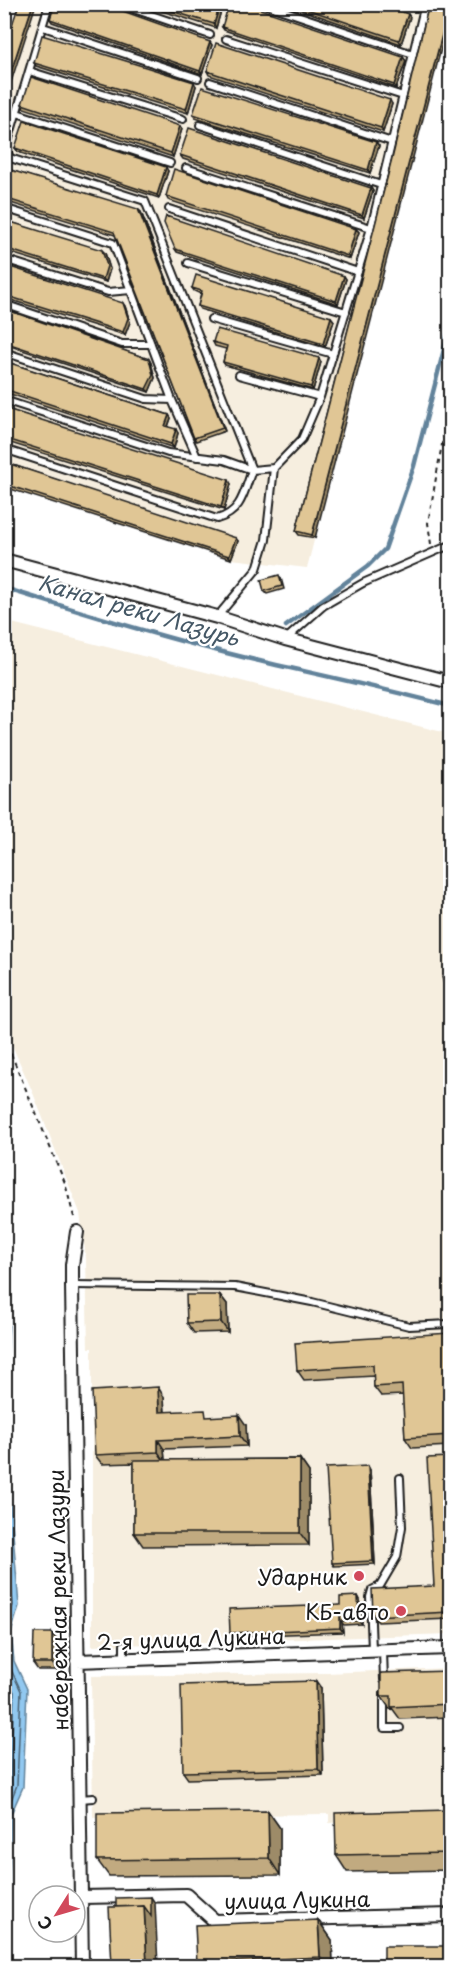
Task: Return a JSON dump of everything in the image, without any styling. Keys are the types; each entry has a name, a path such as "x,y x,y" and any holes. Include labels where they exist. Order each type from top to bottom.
{"street":[{"path":"4,560 217,617 285,639 450,682"},
{"name":"набережная реки Лазури","path":"77,1232 72,1265 72,1285 77,1661 86,1798 83,1884"},
{"name":"2-я улица Лукина","path":"77,1661 450,1648"},
{"name":"улица Лукина","path":"87,1897 186,1895 215,1922 450,1915"},
{"name":"набережная реки Лазури","path":"82,1944 82,1966"}],"lane":[{"path":"4,449 217,519 228,516 240,504 252,470 145,201 10,158 6,148 49,4"},
{"path":"119,4 210,35"},
{"path":"264,4 413,54"},
{"path":"217,617 257,569 266,540 273,468 302,439 320,397 371,228 425,6 417,4"},
{"path":"43,27 198,78"},
{"path":"226,39 403,96"},
{"path":"29,70 183,119"},
{"path":"210,82 392,142"},
{"path":"17,112 170,163"},
{"path":"200,125 381,185"},
{"path":"186,168 371,228"},
{"path":"4,208 113,243 172,400 197,457"},
{"path":"169,209 358,272"},
{"path":"4,259 108,292 131,290"},
{"path":"188,263 346,312"},
{"path":"4,304 122,344 151,344"},
{"path":"211,319 333,354"},
{"path":"4,352 146,399 172,400"},
{"path":"239,375 320,397"},
{"path":"4,400 168,453 224,460 252,470 273,468"},
{"path":"285,639 323,606 363,583 450,545"},
{"path":"72,1285 235,1287 312,1302 409,1326 449,1324"},
{"path":"399,1728 384,1728 378,1650 370,1597 372,1590 380,1586 397,1557 402,1527 400,1478"},
{"path":"124,1645 124,1660"}],"path":[{"path":"432,553 428,522 450,399"},
{"path":"4,1037 65,1183 77,1232"}],"shaded area":[{"path":"22,5 450,5 307,568 231,559 5,487 4,60"},
{"path":"4,621 450,734 450,1634 92,1646 92,1348 88,1348 86,1259 80,1213 5,1029"},
{"path":"450,1668 450,1817 329,1823 329,1814 93,1817 91,1676 326,1673"}],"water":[{"path":"4,1167 10,1297 5,1404 4,1404"},
{"path":"5,1438 19,1606 11,1633 14,1661 27,1689 23,1787 11,1814 8,1912 10,1966 4,1966"}],"building":[{"path":"19,4 33,4 4,93 4,49"},
{"path":"55,4 103,4 210,42 200,71 50,19"},
{"path":"149,4 220,4 214,24"},
{"path":"229,4 245,4 403,57 394,85 222,27"},
{"path":"292,4 380,4 408,14 399,40"},
{"path":"429,4 450,4 312,535 296,531 392,159"},
{"path":"42,35 194,82 186,109 34,63"},
{"path":"216,43 390,100 381,128 207,71"},
{"path":"31,77 180,126 171,153 22,104"},
{"path":"202,87 376,142 368,170 193,114"},
{"path":"24,121 166,167 157,195 15,148"},
{"path":"189,128 371,188 362,215 180,155"},
{"path":"4,168 138,209 223,428 194,438 114,232 4,198"},
{"path":"174,169 356,229 348,256 166,196"},
{"path":"166,216 344,276 336,301 175,249 164,223"},
{"path":"4,220 102,250 107,266 103,279 4,248"},
{"path":"4,265 123,303 128,318 123,332 4,295"},
{"path":"196,275 331,317 323,344 198,306 202,291 192,288"},
{"path":"4,309 149,359 153,375 146,389 4,342"},
{"path":"217,329 319,358 311,387 223,362 227,346 213,342"},
{"path":"4,361 169,415 165,426 176,429 171,444 4,389"},
{"path":"4,408 229,480 221,507 4,438"},
{"path":"4,462 236,538 229,556 4,484"},
{"path":"279,575 282,586 264,591 261,580"},
{"path":"450,975 450,1007 442,977"},
{"path":"186,1295 220,1295 221,1322 187,1323"},
{"path":"450,1333 450,1435 405,1438 402,1385 374,1387 373,1365 297,1370 295,1343"},
{"path":"158,1387 159,1412 205,1410 206,1417 239,1415 240,1436 158,1440 158,1452 95,1455 92,1391"},
{"path":"450,1457 450,1612 373,1616 372,1589 434,1586 427,1458"},
{"path":"300,1459 300,1533 134,1533 134,1460"},
{"path":"368,1466 373,1561 332,1563 326,1468"},
{"path":"358,1596 359,1621 341,1621 340,1613 340,1628 230,1633 229,1609 340,1605 340,1597"},
{"path":"34,1633 52,1633 52,1663 33,1663"},
{"path":"450,1671 450,1704 391,1707 391,1696 381,1696 381,1673"},
{"path":"316,1681 318,1769 183,1772 181,1685"},
{"path":"450,1810 450,1853 336,1855 335,1813"},
{"path":"268,1811 269,1858 97,1860 97,1813"},
{"path":"151,1897 151,1916 144,1906 116,1907 116,1898"},
{"path":"144,1906 147,1966 112,1966 109,1907"},
{"path":"318,1920 320,1957 197,1963 195,1925"},
{"path":"384,1946 444,1946 445,1966 384,1966"}],"waterway":[{"name":"Канал реки Лазурь","path":"286,626 368,566 385,549 414,466 450,326"},
{"name":"Канал реки Лазурь","path":"4,588 192,644 450,706"}],"place":[{"name":"Ударник","path":"359,1576"},
{"name":"КБ-авто","path":"401,1611"}]}
